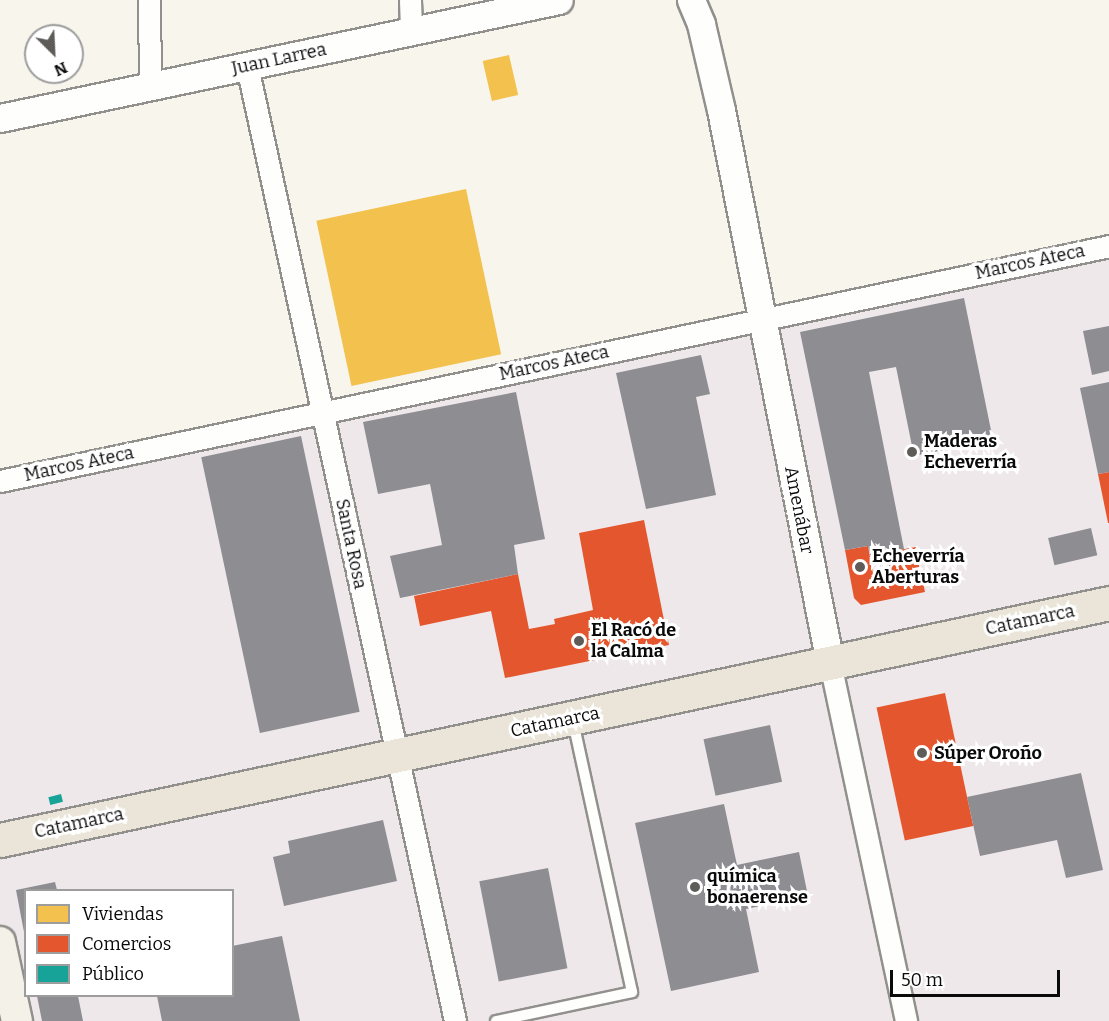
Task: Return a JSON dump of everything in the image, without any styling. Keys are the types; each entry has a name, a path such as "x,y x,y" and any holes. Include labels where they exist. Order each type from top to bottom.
{"main road":[{"name":"Catamarca","path":"0,840 1109,603"},
{"path":"2,956 17,1021"}],"street":[{"path":"149,0 150,86"},
{"path":"410,0 411,31"},
{"name":"Juan Larrea","path":"0,118 558,0"},
{"name":"Amenábar","path":"691,0 713,73 830,663 906,1021"},
{"name":"Santa Rosa","path":"247,66 455,1021"},
{"name":"Marcos Ateca","path":"0,481 1109,246"}],"lane":[{"path":"496,1021 632,992 572,718"}],"shaded area":[{"path":"1109,246 1109,1021 17,1021 0,942 0,481"}],"building: Viviendas":[{"path":"509,55 518,95 492,101 483,61"},
{"path":"466,189 501,354 351,386 316,221"}],"building: Comercios":[{"path":"1109,472 1109,523 1108,523 1098,474"},
{"path":"644,520 669,645 505,678 491,611 420,626 414,596 518,574 529,629 555,624 554,619 593,610 579,533"},
{"path":"868,546 874,579 891,576 887,552 916,547 925,592 861,605 854,598 845,550"},
{"name":"Súper Oroño","path":"945,693 973,826 905,841 877,708"}],"building: Público":[{"path":"61,794 63,802 50,805 48,797"}],"building: Industria":[{"path":"964,298 993,440 914,456 896,367 869,372 904,549 870,555 868,546 845,550 800,332"},
{"path":"1109,326 1109,371 1092,375 1083,331"},
{"path":"701,355 710,394 696,397 716,495 646,509 616,373"},
{"path":"1109,382 1109,472 1098,474 1080,388"},
{"path":"516,392 545,539 514,545 518,574 400,598 390,556 442,545 430,484 378,494 363,422"},
{"path":"301,436 360,712 260,733 201,457"},
{"path":"1091,528 1097,555 1054,565 1048,538"},
{"path":"770,725 782,782 716,796 703,739"},
{"path":"1081,773 1103,870 1066,878 1057,840 980,856 967,797"},
{"name":"química bonaerense","path":"724,804 737,865 799,852 808,896 746,909 759,972 671,991 635,823"},
{"path":"383,820 397,881 284,906 273,857 290,853 288,841"},
{"path":"548,868 567,968 499,981 479,881"},
{"path":"55,882 57,889 24,889 24,932 16,890"},
{"path":"282,936 300,1021 162,1021 157,997 234,997 234,946"},
{"path":"37,997 78,997 83,1021 42,1021"}],"place":[{"name":"Maderas Echeverría","path":"912,452"},
{"name":"Echeverría Aberturas","path":"860,567"},
{"name":"El Racó de la Calma","path":"579,641"},
{"name":"Súper Oroño","path":"922,753"},
{"name":"química bonaerense","path":"695,887"}]}
